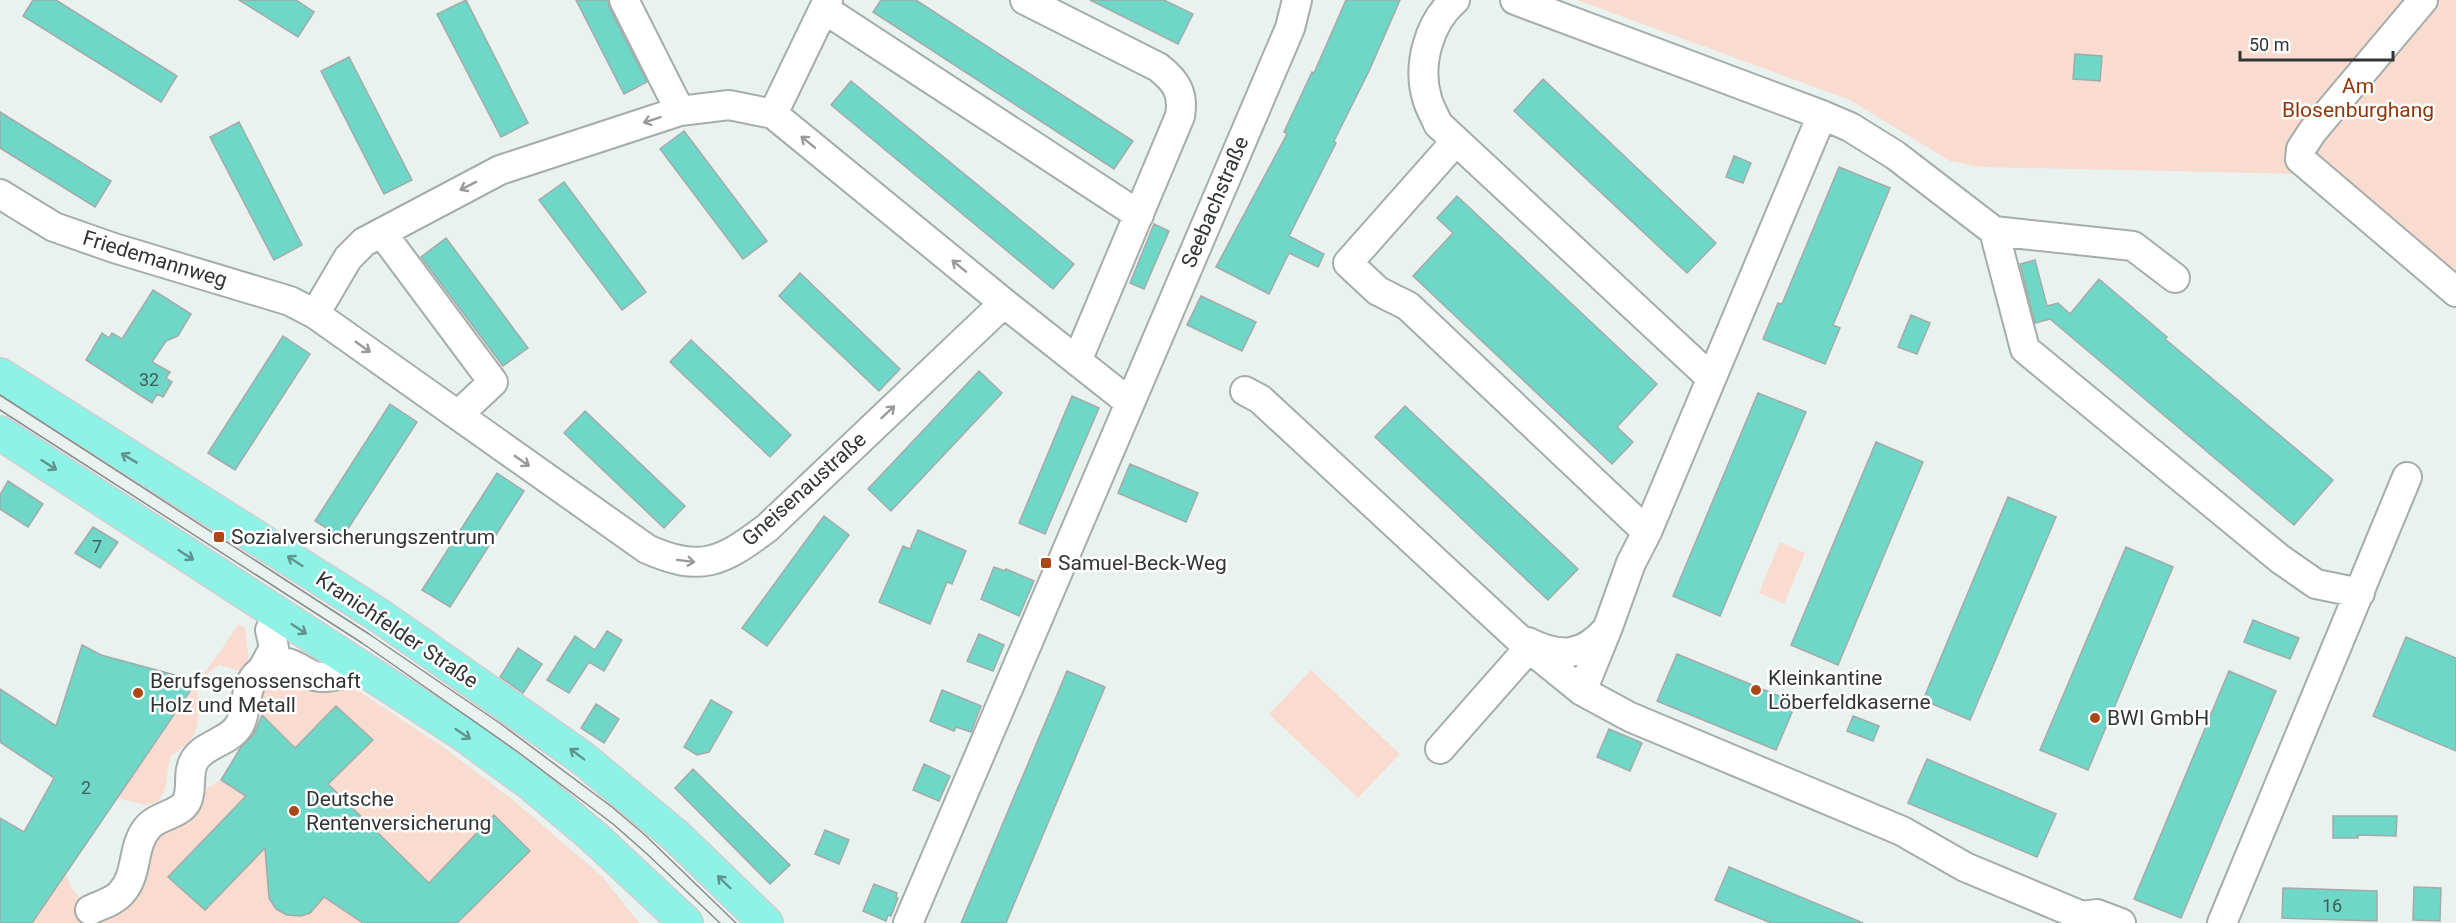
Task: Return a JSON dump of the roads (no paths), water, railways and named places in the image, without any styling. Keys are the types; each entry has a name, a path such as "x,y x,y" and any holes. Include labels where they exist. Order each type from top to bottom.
{"main road":[{"name":"Kranichfelder Straße","path":"0,375 380,616 581,757 675,836 766,923"},
{"path":"0,433 463,734 530,783 594,837 686,923"}],"street":[{"path":"624,0 680,111"},
{"path":"1025,0 1158,67 1179,87 1182,104 1180,116 1077,361"},
{"path":"1455,0 1442,10 1428,45 1423,71 1427,99 1438,124 1711,378"},
{"path":"1515,0 1822,115 1850,128 1895,155 1994,231 2133,246 2175,278"},
{"path":"2423,0 2312,132 2301,149 2300,159 2456,292"},
{"name":"Seebachstraße","path":"1129,402 1290,28 1296,4"},
{"path":"773,114 826,5 1139,215"},
{"path":"315,314 348,258 364,242 500,170 680,111 729,105 773,114 1129,402 908,923"},
{"path":"1582,691 1631,563 1647,532 1822,115"},
{"path":"1456,141 1348,263 1378,291 1408,306 1647,532"},
{"name":"Friedemannweg","path":"0,194 54,227 114,248 290,301 315,314"},
{"path":"1994,231 2025,349 2280,559 2316,584 2360,593"},
{"path":"382,233 493,382 458,415"},
{"name":"Gneisenaustraße","path":"315,314 647,549 668,559 692,563 710,562 736,551 767,528 1004,303"},
{"path":"1245,391 1260,399 1523,642 1582,691 1630,717 1902,831 1965,867 2084,920 2097,914 2121,923"},
{"path":"2222,923 2407,477"},
{"path":"1523,642 1559,653 1572,652 1596,641 1608,627"},
{"path":"90,910 121,893 131,878 139,840 150,825 184,805 189,791 189,772 195,758 231,735 240,724 246,692 274,648 270,630"},
{"path":"1440,749 1523,642"},
{"path":"262,670 278,663 289,663 319,677 343,674"}],"tram line":[{"path":"0,395 369,634 501,724 612,807 645,835 736,923"},
{"path":"0,410 362,643 518,752 613,824 720,923"}],"place":[{"name":"Sozialversicherungszentrum","path":"219,537"},
{"name":"Samuel-Beck-Weg","path":"1046,563"},
{"name":"Kleinkantine Löberfeldkaserne","path":"1756,690"},
{"name":"Berufsgenossenschaft Holz und Metall","path":"138,693"},
{"name":"BWI GmbH","path":"2095,718"},
{"name":"Deutsche Rentenversicherung","path":"294,811"}],"park label":[{"name":"Am Blosenburghang","path":"2358,98"}]}
